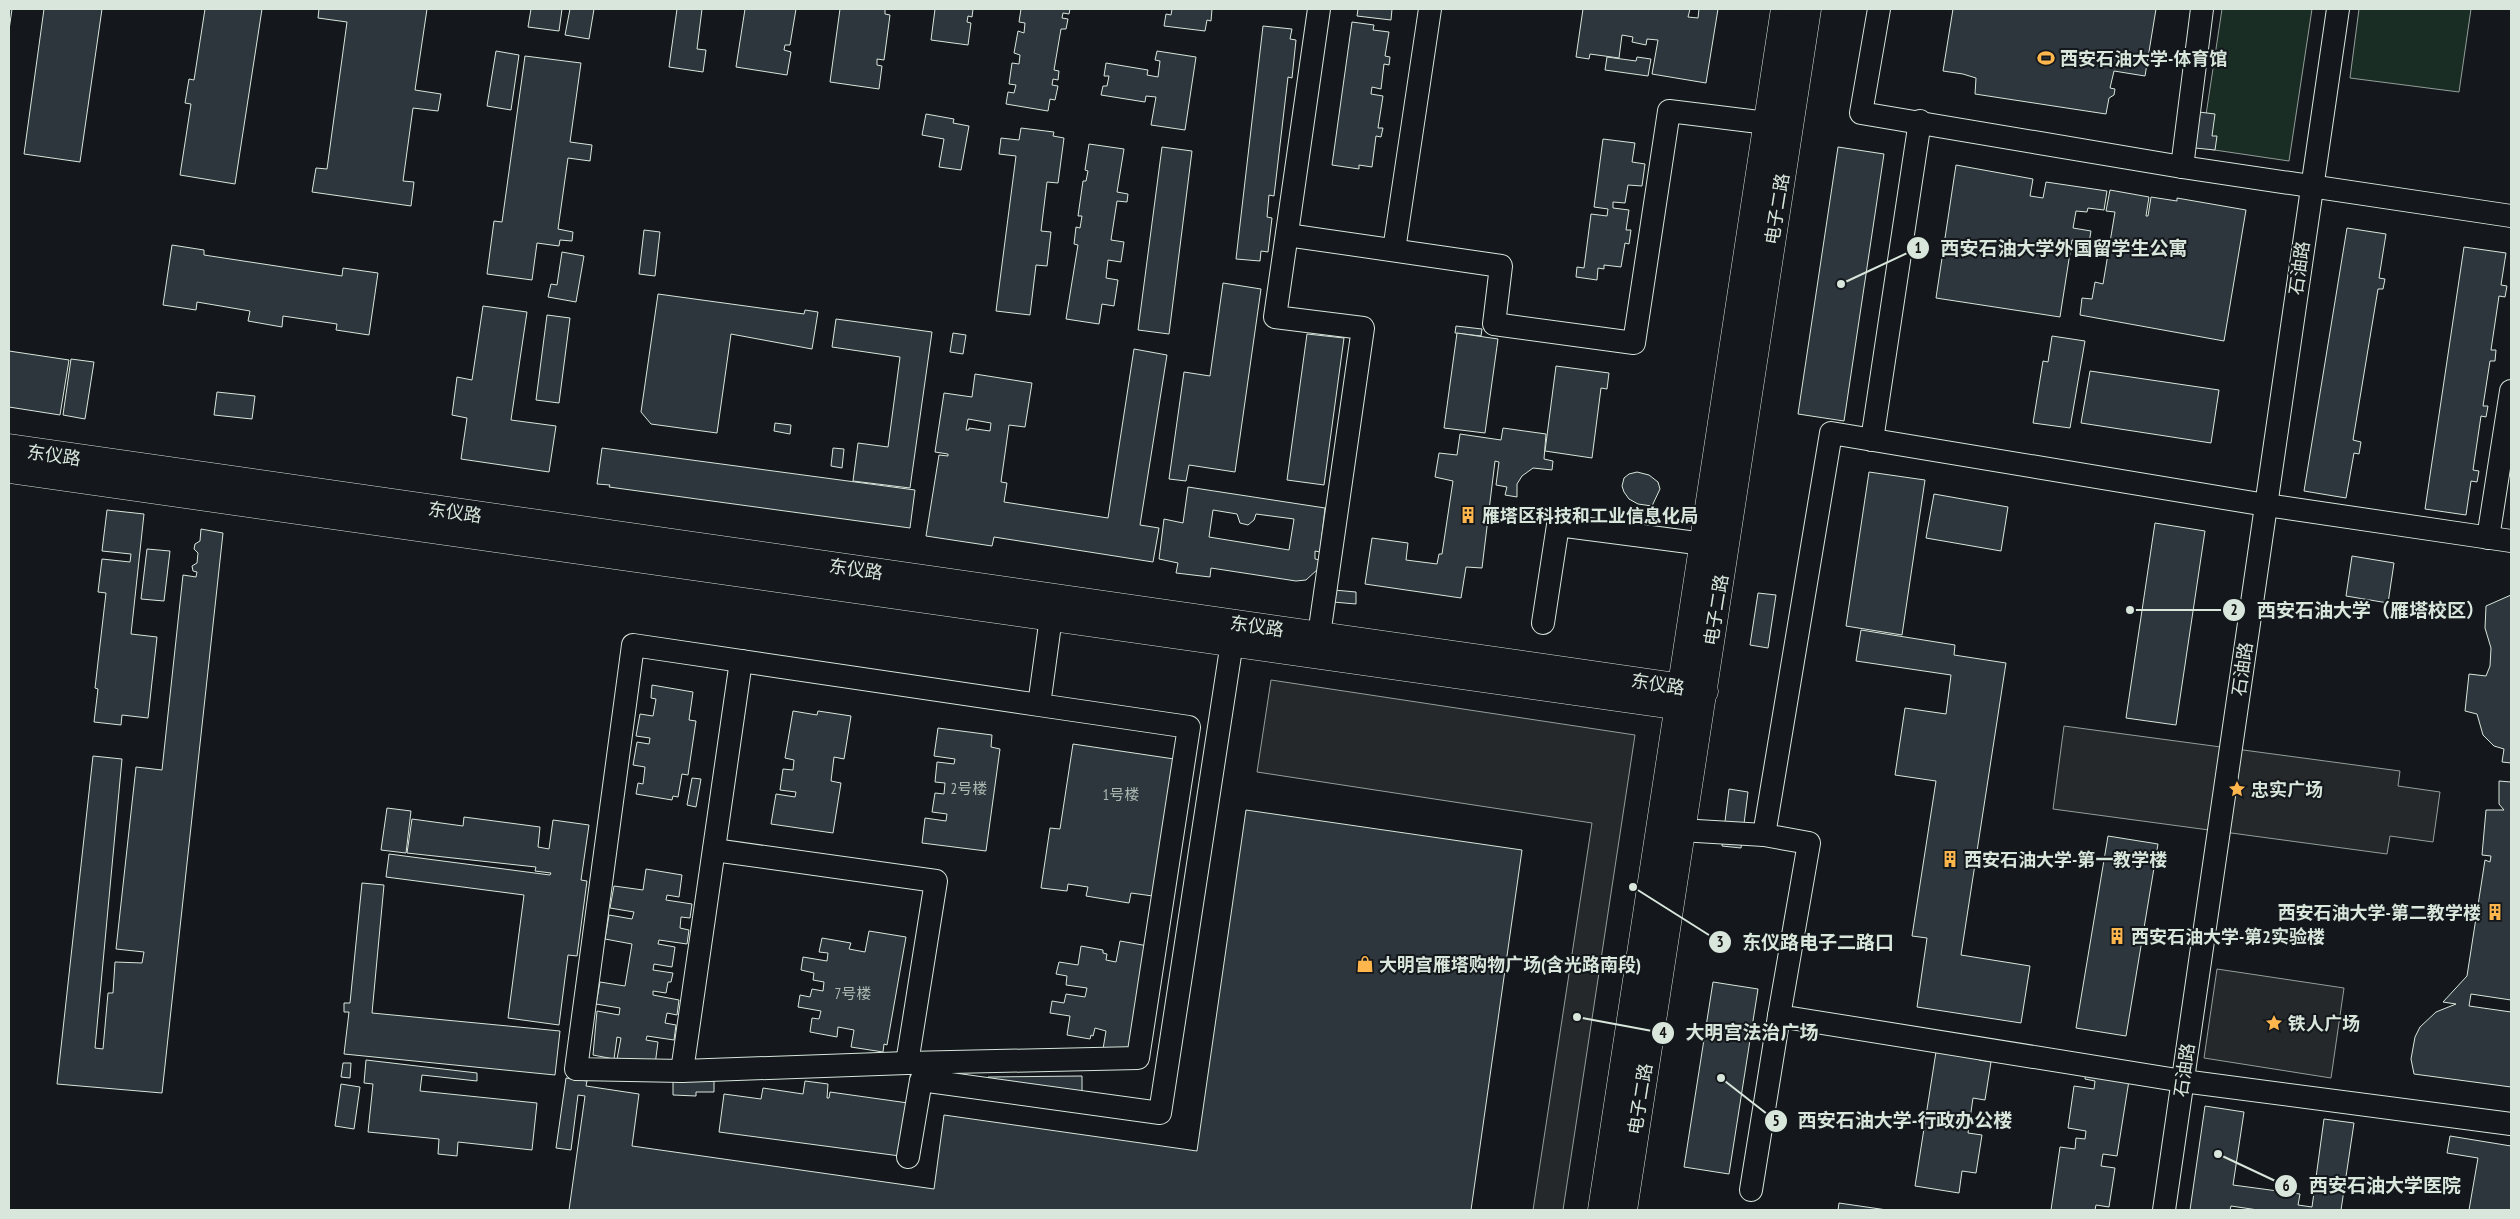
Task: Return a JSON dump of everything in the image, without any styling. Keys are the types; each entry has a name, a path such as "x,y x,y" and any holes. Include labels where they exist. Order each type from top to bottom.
{"main road":[{"name":"电子二路","path":"1623,1210 1680,830 1704,544 1785,9"},
{"name":"电子二路","path":"1602,1210 1691,698 1807,9"},
{"name":"东仪路","path":"9,448 1319,635 1691,698"},
{"name":"东仪路","path":"9,469 1232,642 1691,698"}],"street":[{"path":"1319,9 1275,317 1363,328 1319,635"},
{"path":"1394,250 1430,9"},
{"path":"1879,9 1861,113 2182,167 2511,216"},
{"path":"2182,167 2202,9"},
{"name":"石油路","path":"2164,1210 2338,9"},
{"path":"1287,235 1501,266 1494,324 1634,343 1669,111 1767,123"},
{"path":"1872,440 1920,122"},
{"path":"2488,538 2511,391"},
{"path":"1764,835 1831,433 2266,505 2511,541"},
{"path":"1543,623 1558,525 1704,544"},
{"path":"1039,705 1051,617"},
{"path":"908,1157 921,1080 1160,1113 1232,642"},
{"path":"633,644 1039,705 1189,727 1138,1058 907,1063 682,1071 576,1069 633,644"},
{"path":"682,1071 741,661"},
{"path":"1680,830 1764,835 1810,843 1779,1016 1751,1190"},
{"path":"714,850 936,882 907,1063"},
{"path":"1779,1016 2183,1080 2511,1124"}],"green space":[{"path":"2222,9 2312,9 2289,161 2201,148"},
{"path":"2359,9 2471,9 2459,92 2350,78"}],"shaded area":[{"path":"1271,680 1635,735 1563,1210 1533,1210 1592,823 1257,772"},
{"name":"忠实广场","path":"2064,726 2400,771 2398,786 2440,792 2433,842 2390,836 2387,854 2053,809"},
{"name":"铁人广场","path":"2217,969 2344,988 2331,1078 2204,1058"}],"building":[{"path":"9,9 12,9 9,30"},
{"path":"44,9 102,9 80,162 24,154"},
{"path":"205,9 262,9 235,184 180,175 191,104 185,103 189,79 194,80"},
{"path":"319,9 427,9 415,90 441,94 438,111 413,108 403,181 414,182 411,206 312,192 316,168 327,169 347,22 318,18"},
{"path":"531,9 562,9 559,31 528,27"},
{"path":"570,9 594,9 589,39 565,35"},
{"path":"677,9 702,9 697,49 706,50 703,72 669,67"},
{"path":"745,9 796,9 790,45 785,45 784,50 791,52 787,75 736,67"},
{"path":"840,9 885,9 885,14 890,15 884,60 877,59 877,65 882,66 879,89 830,82"},
{"path":"935,9 973,9 972,17 968,16 967,22 971,23 968,45 931,40"},
{"path":"1021,9 1070,9 1069,14 1063,13 1062,18 1068,19 1066,29 1061,29 1054,70 1059,71 1058,80 1053,79 1052,85 1058,86 1055,100 1050,99 1048,111 1006,104 1008,92 1014,93 1016,85 1009,84 1012,63 1019,64 1020,55 1014,53 1018,31 1024,33 1025,23 1019,22"},
{"path":"1172,9 1212,9 1211,21 1207,20 1205,31 1164,26 1166,14 1171,15"},
{"path":"1358,9 1392,9 1391,20 1357,16"},
{"path":"1583,9 1690,9 1688,17 1698,18 1699,9 1718,9 1706,83 1652,74 1658,40 1647,39 1646,45 1632,42 1633,37 1622,35 1619,58 1590,54 1589,59 1576,57"},
{"name":"西安石油大学-体育馆","path":"1953,9 2156,9 2145,76 2114,71 2110,88 2115,89 2114,95 2109,98 2106,114 1975,94 1976,78 1943,71"},
{"path":"1352,22 1374,25 1373,30 1389,32 1385,56 1390,57 1389,65 1384,64 1381,89 1372,87 1371,94 1383,96 1378,128 1383,128 1381,137 1376,136 1372,167 1359,165 1359,169 1332,165"},
{"path":"1263,26 1292,29 1290,39 1296,40 1292,78 1288,77 1274,196 1269,195 1267,217 1272,218 1268,252 1261,251 1260,261 1236,259"},
{"path":"496,51 519,55 511,110 487,106"},
{"path":"1157,51 1196,57 1185,130 1151,125 1156,97 1146,96 1145,102 1101,95 1103,86 1107,86 1109,76 1104,76 1106,63 1148,70 1147,75 1158,77 1160,61 1155,60"},
{"path":"525,56 581,63 570,142 592,145 590,161 568,158 558,229 573,232 572,241 560,240 559,246 537,243 532,280 487,274 494,221 502,222"},
{"path":"1607,57 1636,61 1637,57 1651,59 1648,76 1605,70"},
{"path":"2199,112 2215,114 2212,136 2217,136 2215,150 2195,148"},
{"path":"926,114 954,119 953,123 969,126 961,170 939,167 944,139 922,135"},
{"path":"1021,128 1054,132 1053,136 1064,138 1058,183 1047,182 1041,231 1051,232 1047,266 1036,265 1030,315 996,311 1016,156 999,154 1001,138 1019,140"},
{"path":"1603,139 1635,143 1632,162 1645,164 1642,186 1628,185 1625,203 1613,202 1613,208 1629,210 1626,230 1631,230 1629,244 1625,243 1621,267 1604,265 1604,269 1598,268 1597,280 1576,277 1577,267 1584,268 1591,214 1607,216 1608,209 1594,207"},
{"path":"1089,144 1124,149 1117,192 1128,194 1127,202 1117,201 1111,240 1124,242 1121,262 1108,260 1106,278 1118,280 1114,306 1102,304 1099,324 1066,319 1078,245 1074,244 1076,227 1080,228 1082,216 1078,216 1083,181 1086,181 1088,171 1085,170"},
{"path":"1162,147 1192,151 1169,334 1138,330"},
{"path":"1838,147 1884,154 1844,421 1798,414"},
{"path":"1956,165 2033,179 2030,196 2043,198 2046,182 2107,191 2104,210 2088,208 2087,212 2076,211 2073,228 2091,231 2089,243 2072,240 2060,317 1936,298"},
{"path":"2110,190 2149,197 2146,216 2148,216 2151,197 2177,201 2177,198 2246,210 2224,341 2080,315 2082,298 2092,299 2095,282 2103,284 2115,212 2106,211"},
{"path":"2347,228 2386,234 2379,278 2385,279 2383,289 2378,289 2353,440 2361,442 2359,454 2354,453 2346,498 2304,491"},
{"path":"644,230 660,232 655,276 639,274"},
{"path":"172,245 204,250 204,255 342,276 343,268 378,273 369,335 336,330 337,324 283,316 282,327 248,321 250,311 197,302 196,310 163,305"},
{"path":"2464,247 2506,253 2501,285 2507,286 2505,297 2499,296 2491,350 2496,350 2495,361 2490,361 2483,406 2488,406 2486,417 2481,416 2473,470 2479,471 2477,482 2471,481 2466,515 2425,509"},
{"path":"562,252 584,256 576,302 548,297 551,284 557,285"},
{"path":"1223,283 1261,289 1235,472 1189,465 1186,481 1169,479 1184,372 1210,376"},
{"path":"658,294 804,314 805,310 818,312 812,349 731,334 717,433 651,424 641,412"},
{"path":"483,306 527,312 511,420 556,426 549,472 461,459 467,418 452,415 457,377 472,380"},
{"path":"547,315 570,318 559,403 536,400"},
{"path":"836,319 932,332 910,488 853,481 858,443 888,447 900,357 832,347"},
{"path":"1456,326 1482,329 1481,336 1455,333"},
{"path":"953,333 966,335 963,354 950,352"},
{"path":"1457,333 1498,339 1485,433 1444,428"},
{"path":"1307,334 1344,338 1324,485 1287,480"},
{"path":"2052,336 2085,341 2070,428 2033,423 2043,361 2048,362"},
{"path":"1134,349 1167,355 1140,525 1159,528 1153,562 994,537 992,546 926,536 939,455 948,456 948,454 935,452 944,393 972,397 975,374 1032,383 1025,427 1009,425 1001,482 1007,483 1004,502 1108,518","holes":["968,419 991,423 990,431 969,428 969,430 966,430"]},
{"path":"9,351 69,360 60,415 9,407"},
{"path":"71,359 94,362 85,419 63,415"},
{"path":"1556,366 1609,373 1607,389 1601,388 1592,458 1545,451"},
{"path":"2090,371 2219,390 2211,443 2081,423"},
{"path":"217,392 255,396 252,419 214,415"},
{"path":"775,423 791,425 790,434 774,431"},
{"name":"雁塔区科技和工业信息化局","path":"1503,428 1546,434 1544,459 1553,461 1552,470 1533,468 1522,476 1517,484 1517,497 1505,495 1507,487 1496,485 1499,462 1495,461 1482,568 1466,567 1461,598 1365,584 1372,538 1408,543 1406,560 1437,564 1439,554 1442,554 1453,481 1435,477 1439,453 1457,455 1460,434 1501,440"},
{"path":"602,448 915,490 910,528 597,484"},
{"path":"833,448 844,449 842,468 831,466"},
{"path":"1637,472 1649,475 1658,482 1660,489 1652,506 1638,504 1629,499 1624,492 1622,486 1624,478 1629,474"},
{"path":"1869,472 1925,480 1902,635 1846,626"},
{"path":"1188,487 1325,508 1320,552 1315,551 1315,559 1320,560 1318,569 1306,580 1296,581 1211,568 1210,577 1176,573 1178,563 1159,559 1164,519 1183,523","holes":["1213,510 1237,514 1240,523 1248,525 1254,520 1256,514 1294,519 1289,550 1209,537"]},
{"path":"1934,494 2008,507 2001,551 1926,538"},
{"path":"107,510 144,514 131,634 157,637 148,718 122,715 121,725 94,722 98,689 95,688 106,593 98,592 102,559 130,562 131,554 102,551"},
{"path":"2155,523 2205,531 2176,725 2126,718"},
{"path":"201,529 223,533 162,1093 57,1084 93,756 122,759 95,1048 103,1049 108,993 113,993 115,962 142,963 144,952 116,949 136,767 162,770 183,575 196,577 197,572 193,571 192,566 197,563 198,553 194,549 195,544 200,541"},
{"path":"147,549 170,551 164,601 141,599"},
{"path":"2352,556 2394,563 2388,603 2346,596"},
{"path":"1334,590 1356,592 1356,604 1333,602"},
{"path":"1758,593 1776,595 1768,648 1750,645"},
{"path":"2511,595 2511,763 2502,762 2504,749 2494,746 2483,735 2477,714 2465,711 2469,674 2486,676 2490,666 2491,648 2485,628 2486,606"},
{"name":"西安石油大学-第一教学楼","path":"1861,630 1955,645 1954,655 2006,663 1961,955 2030,966 2021,1023 1917,1007 1927,938 1912,936 1936,781 1895,775 1905,708 1946,714 1951,675 1856,661"},
{"path":"652,685 693,692 689,720 696,721 688,775 682,774 678,797 673,796 672,800 636,794 638,783 643,784 645,767 633,765 637,742 649,744 650,738 636,736 640,714 653,716 656,699 651,698"},
{"path":"793,711 817,715 818,711 851,716 844,759 834,757 831,781 841,783 833,833 771,824 776,794 795,797 796,792 780,790 783,769 793,770 794,760 785,758"},
{"path":"938,728 992,735 991,747 1000,749 986,851 922,843 925,818 946,821 947,814 932,812 935,793 944,794 945,783 935,782 937,762 954,764 955,759 934,756"},
{"path":"1073,744 1181,760 1160,897 1131,893 1129,903 1086,896 1088,887 1068,884 1067,891 1041,888 1050,828 1060,829"},
{"path":"692,778 701,779 696,807 687,805"},
{"name":"西安石油大学-第二教学楼","path":"2499,781 2511,782 2511,1000 2471,994 2469,1006 2511,1012 2511,1087 2414,1074 2411,1059 2415,1037 2420,1027 2436,1012 2456,1004 2443,1002 2467,976 2485,860 2490,862 2491,856 2482,855 2486,810 2504,810 2499,804"},
{"path":"1729,789 1748,792 1741,848 1722,846"},
{"path":"387,808 411,811 406,853 381,850"},
{"name":"大明宫雁塔购物广场(含光路南段)","path":"1246,810 1522,850 1471,1210 569,1210 585,1096 578,1095 571,1150 556,1148 566,1078 587,1081 586,1086 639,1094 632,1146 934,1189 944,1115 1197,1151"},
{"path":"464,817 540,827 538,847 549,849 553,820 589,825 581,880 587,881 577,956 568,955 559,1025 508,1018 524,895 386,877 389,854 550,875 551,873 535,871 536,867 407,853 412,819 463,826"},
{"name":"西安石油大学-第2实验楼","path":"2108,836 2158,844 2126,1036 2076,1028"},
{"path":"646,869 682,875 679,897 667,895 666,900 692,904 690,918 681,917 680,928 689,930 687,944 659,940 658,944 675,947 672,967 654,964 653,970 673,973 671,982 668,982 666,993 653,991 653,995 679,1000 677,1015 667,1013 665,1023 676,1025 674,1040 647,1036 646,1040 658,1042 655,1065 617,1059 621,1038 617,1037 614,1059 593,1055 597,1011 619,1015 620,1008 596,1004 600,982 625,986 632,944 605,939 609,915 632,919 634,912 610,908 614,886 643,890"},
{"path":"362,883 384,885 372,1013 560,1031 555,1075 344,1054 349,1012 344,1012 344,1003 350,1003"},
{"path":"869,931 906,937 887,1045 884,1044 883,1052 851,1047 854,1030 838,1027 837,1037 810,1032 812,1018 819,1019 821,1011 798,1007 800,995 810,997 812,989 823,991 824,982 813,980 814,973 801,970 803,957 827,961 828,953 819,952 822,938 851,943 849,949 865,952"},
{"path":"1120,941 1148,946 1130,1053 1103,1049 1106,1031 1095,1028 1090,1039 1067,1035 1070,1016 1050,1013 1052,1001 1064,1003 1066,994 1085,997 1087,988 1066,985 1067,976 1056,974 1059,962 1078,965 1081,946 1103,950 1103,953 1107,954 1106,960 1116,962"},
{"path":"1713,982 1758,989 1729,1174 1684,1167"},
{"path":"1938,1039 1981,1046 1979,1060 1991,1062 1985,1100 1973,1098 1968,1133 1982,1135 1976,1173 1962,1171 1959,1193 1915,1186"},
{"path":"366,1060 477,1073 477,1081 422,1075 420,1091 537,1103 532,1150 458,1142 457,1156 438,1154 439,1139 368,1132 373,1084 364,1083"},
{"path":"343,1063 351,1063 350,1078 341,1077"},
{"path":"2086,1068 2130,1074 2117,1156 2103,1154 2101,1166 2115,1168 2109,1207 2096,1205 2095,1210 2051,1210 2060,1147 2075,1149 2076,1138 2085,1139 2086,1131 2068,1128 2074,1086 2094,1089 2095,1081 2085,1079"},
{"path":"1082,1076 1082,1099 988,1086 988,1077"},
{"path":"673,1081 714,1081 714,1092 696,1092 696,1096 673,1095"},
{"path":"805,1081 828,1084 827,1098 829,1098 830,1092 908,1103 900,1156 719,1132 724,1094 761,1099 763,1088 803,1094"},
{"path":"341,1084 360,1087 354,1129 335,1126"},
{"path":"2205,1106 2244,1112 2233,1185 2300,1194 2298,1205 2312,1207 2324,1119 2354,1123 2341,1210 2258,1210 2231,1206 2230,1210 2190,1210"},
{"path":"2450,1136 2511,1146 2511,1210 2469,1210 2478,1158 2447,1153"},
{"path":"1839,1203 1887,1210 1838,1210"}],"place":[{"name":"西安石油大学-体育馆","path":"2046,58"},
{"name":"西安石油大学外国留学生公寓","path":"1841,284"},
{"name":"雁塔区科技和工业信息化局","path":"1468,515"},
{"name":"西安石油大学（雁塔校区）","path":"2130,610"},
{"name":"忠实广场","path":"2237,789"},
{"name":"西安石油大学-第一教学楼","path":"1950,859"},
{"name":"东仪路电子二路口","path":"1633,887"},
{"name":"西安石油大学-第二教学楼","path":"2495,912"},
{"name":"西安石油大学-第2实验楼","path":"2117,936"},
{"name":"大明宫雁塔购物广场(含光路南段)","path":"1365,964"},
{"name":"大明宫法治广场","path":"1577,1017"},
{"name":"铁人广场","path":"2274,1023"},
{"name":"西安石油大学-行政办公楼","path":"1721,1078"},
{"name":"西安石油大学医院","path":"2218,1154"}]}
